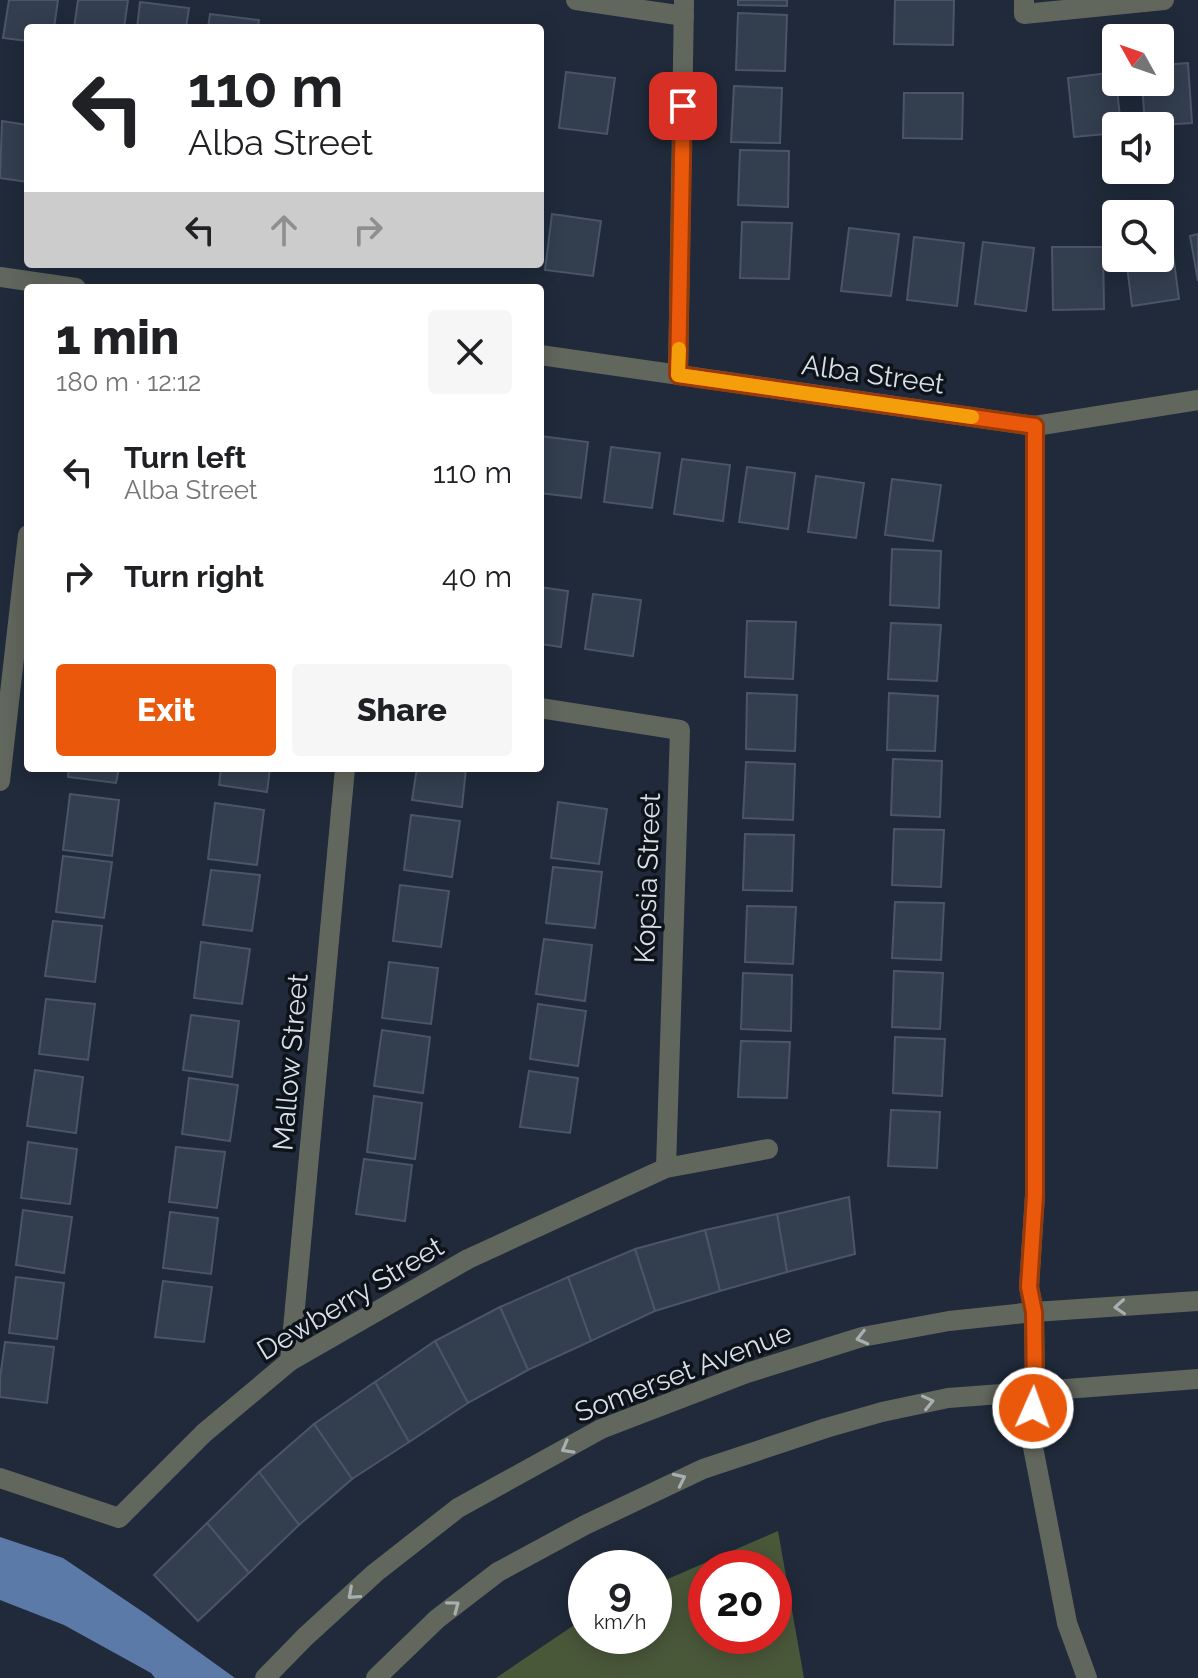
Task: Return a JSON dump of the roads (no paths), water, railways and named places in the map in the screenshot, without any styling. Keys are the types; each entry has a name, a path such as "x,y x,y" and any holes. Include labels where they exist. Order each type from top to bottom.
{"street":[{"path":"576,0 684,8 678,375"},
{"path":"1024,0 1024,14 1164,0"},
{"path":"0,277 44,284"},
{"name":"Alba Street","path":"544,356 1035,426 1198,400"},
{"path":"1035,426 1035,1195 1029,1287 1034,1312 1032,1426 1033,1447 1067,1623 1087,1678"},
{"path":"0,781 23,626"},
{"name":"Kopsia Street","path":"544,709 680,730 666,1168"},
{"name":"Mallow Street","path":"290,1361 345,772"},
{"name":"Dewberry Street","path":"0,1478 119,1518 204,1433 290,1361 468,1259 666,1168 768,1149"},
{"name":"Somerset Avenue","path":"265,1678 375,1573 458,1508 601,1429 747,1373 862,1337 928,1324 1034,1312 1198,1301"},
{"path":"376,1678 437,1619 498,1572 585,1525 703,1469 812,1432 882,1412 948,1398 1198,1379"}],"water":[{"path":"0,1537 63,1558 235,1678 155,1678 64,1625 0,1600"}]}
